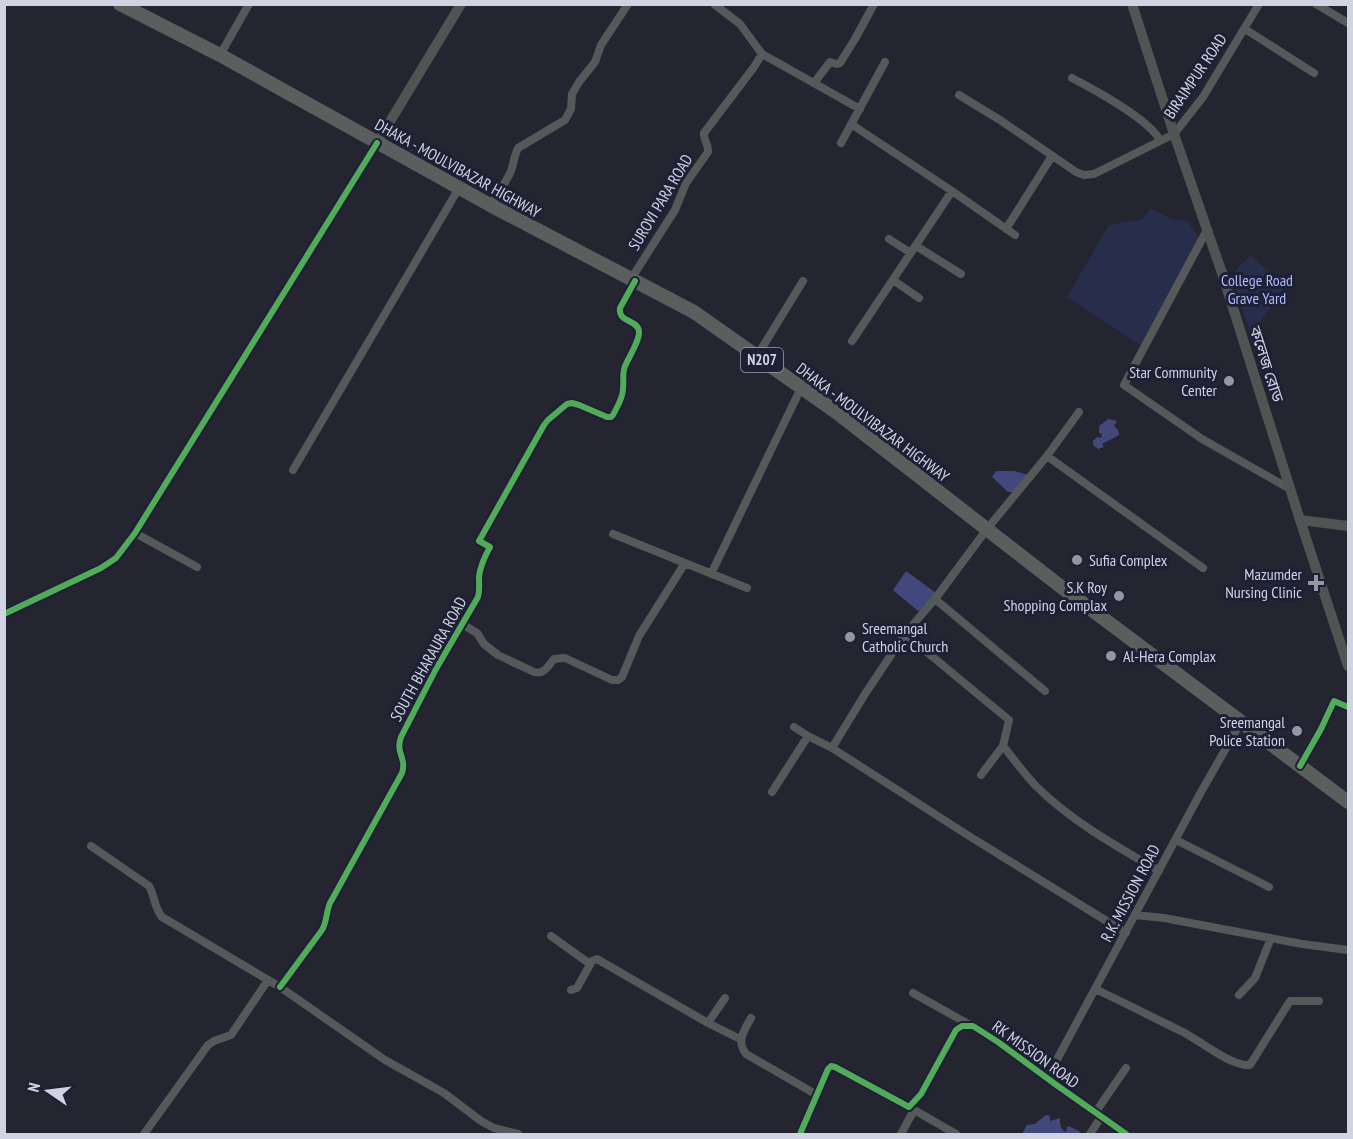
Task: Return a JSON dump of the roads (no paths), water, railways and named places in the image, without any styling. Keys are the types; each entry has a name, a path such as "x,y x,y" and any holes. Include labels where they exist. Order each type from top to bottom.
{"highway":[{"name":"DHAKA - MOULVIBAZAR HIGHWAY","path":"120,4 220,55 490,205 694,312 836,412 987,530 1348,802"}],"main road":[{"path":"377,142 461,4"},
{"name":"কলেজ রোড","path":"1132,4 1222,273 1348,666"},
{"path":"1300,520 1348,526"}],"street":[{"path":"490,205 510,175 514,155 518,148 565,120 571,109 573,94 579,82 595,62 601,45 628,4"},
{"path":"714,4 740,24 762,54 860,109"},
{"path":"814,83 830,62 840,63 874,4"},
{"name":"BIRAIMPUR ROAD","path":"1174,134 1203,97 1259,4"},
{"path":"220,55 245,6"},
{"path":"1321,6 1348,23"},
{"path":"1245,28 1314,73"},
{"name":"SUROVI PARA ROAD","path":"633,280 675,210 686,183 708,152 709,148 704,133 762,54"},
{"path":"841,143 885,62"},
{"path":"1072,78 1139,119 1157,134 1160,141"},
{"path":"959,95 1084,175 1094,174 1174,134"},
{"path":"851,124 1015,235"},
{"path":"4,614 101,568 116,558 135,533 377,142"},
{"path":"1006,229 1052,156"},
{"path":"293,470 459,188"},
{"path":"852,341 952,191"},
{"path":"1207,230 1124,385 1202,439 1290,489"},
{"path":"889,239 961,274"},
{"name":"SOUTH BHARAURA ROAD","path":"280,987 325,925 330,903 402,773 404,766 398,745 401,737 480,591 480,572 490,547 479,541 544,424 567,404 572,403 611,417 622,397 624,390 622,374 639,336 638,326 621,316 620,313 620,308 633,280"},
{"path":"893,280 919,298"},
{"path":"757,356 802,281"},
{"path":"711,573 801,388"},
{"path":"832,748 905,634 935,599 1079,412"},
{"path":"1047,456 1203,568"},
{"path":"135,533 197,567"},
{"path":"613,534 747,588"},
{"path":"462,624 477,633 484,644 498,655 534,672 544,671 554,659 565,658 612,680 618,680 622,677 639,636 685,563"},
{"path":"935,599 1045,691"},
{"path":"905,634 1009,720 1003,746 981,775"},
{"name":"R.K. MISSION ROAD","path":"1047,1078 1241,722"},
{"path":"794,727 832,748 978,842 1126,933"},
{"path":"772,792 808,736"},
{"path":"1003,746 1035,786 1071,816 1159,871"},
{"path":"1176,840 1269,887"},
{"path":"91,846 149,886 153,892 157,912 162,916 280,987 385,1060 444,1093 481,1121 494,1128 518,1134"},
{"path":"1135,915 1348,950"},
{"path":"551,936 590,964"},
{"path":"1239,995 1255,978 1271,938"},
{"path":"572,990 577,988 590,964 597,959 740,1039"},
{"path":"144,1134 208,1045 231,1035 268,980"},
{"path":"1095,989 1186,1034 1244,1066 1250,1065 1290,1001 1318,1001"},
{"path":"913,993 973,1026"},
{"path":"708,1023 725,998"},
{"path":"751,1018 740,1039 741,1048 746,1054 818,1095"},
{"name":"RK MISSION ROAD","path":"901,1134 911,1109 956,1030 962,1026 973,1026 998,1042 1126,1134"},
{"path":"800,1134 828,1069 835,1066 956,1134"},
{"path":"1090,1134 1098,1115 1126,1068"}],"place":[{"name":"Star Community Center","path":"1229,381"},
{"name":"Sufia Complex","path":"1077,560"},
{"name":"Mazumder Nursing Clinic","path":"1316,583"},
{"name":"S.K Roy Shopping Complax","path":"1119,596"},
{"name":"Sreemangal Catholic Church","path":"850,637"},
{"name":"Al-Hera Complax","path":"1111,656"},
{"name":"Sreemangal Police Station","path":"1297,731"}],"park label":[{"name":"College Road Grave Yard","path":"1257,289"}]}
